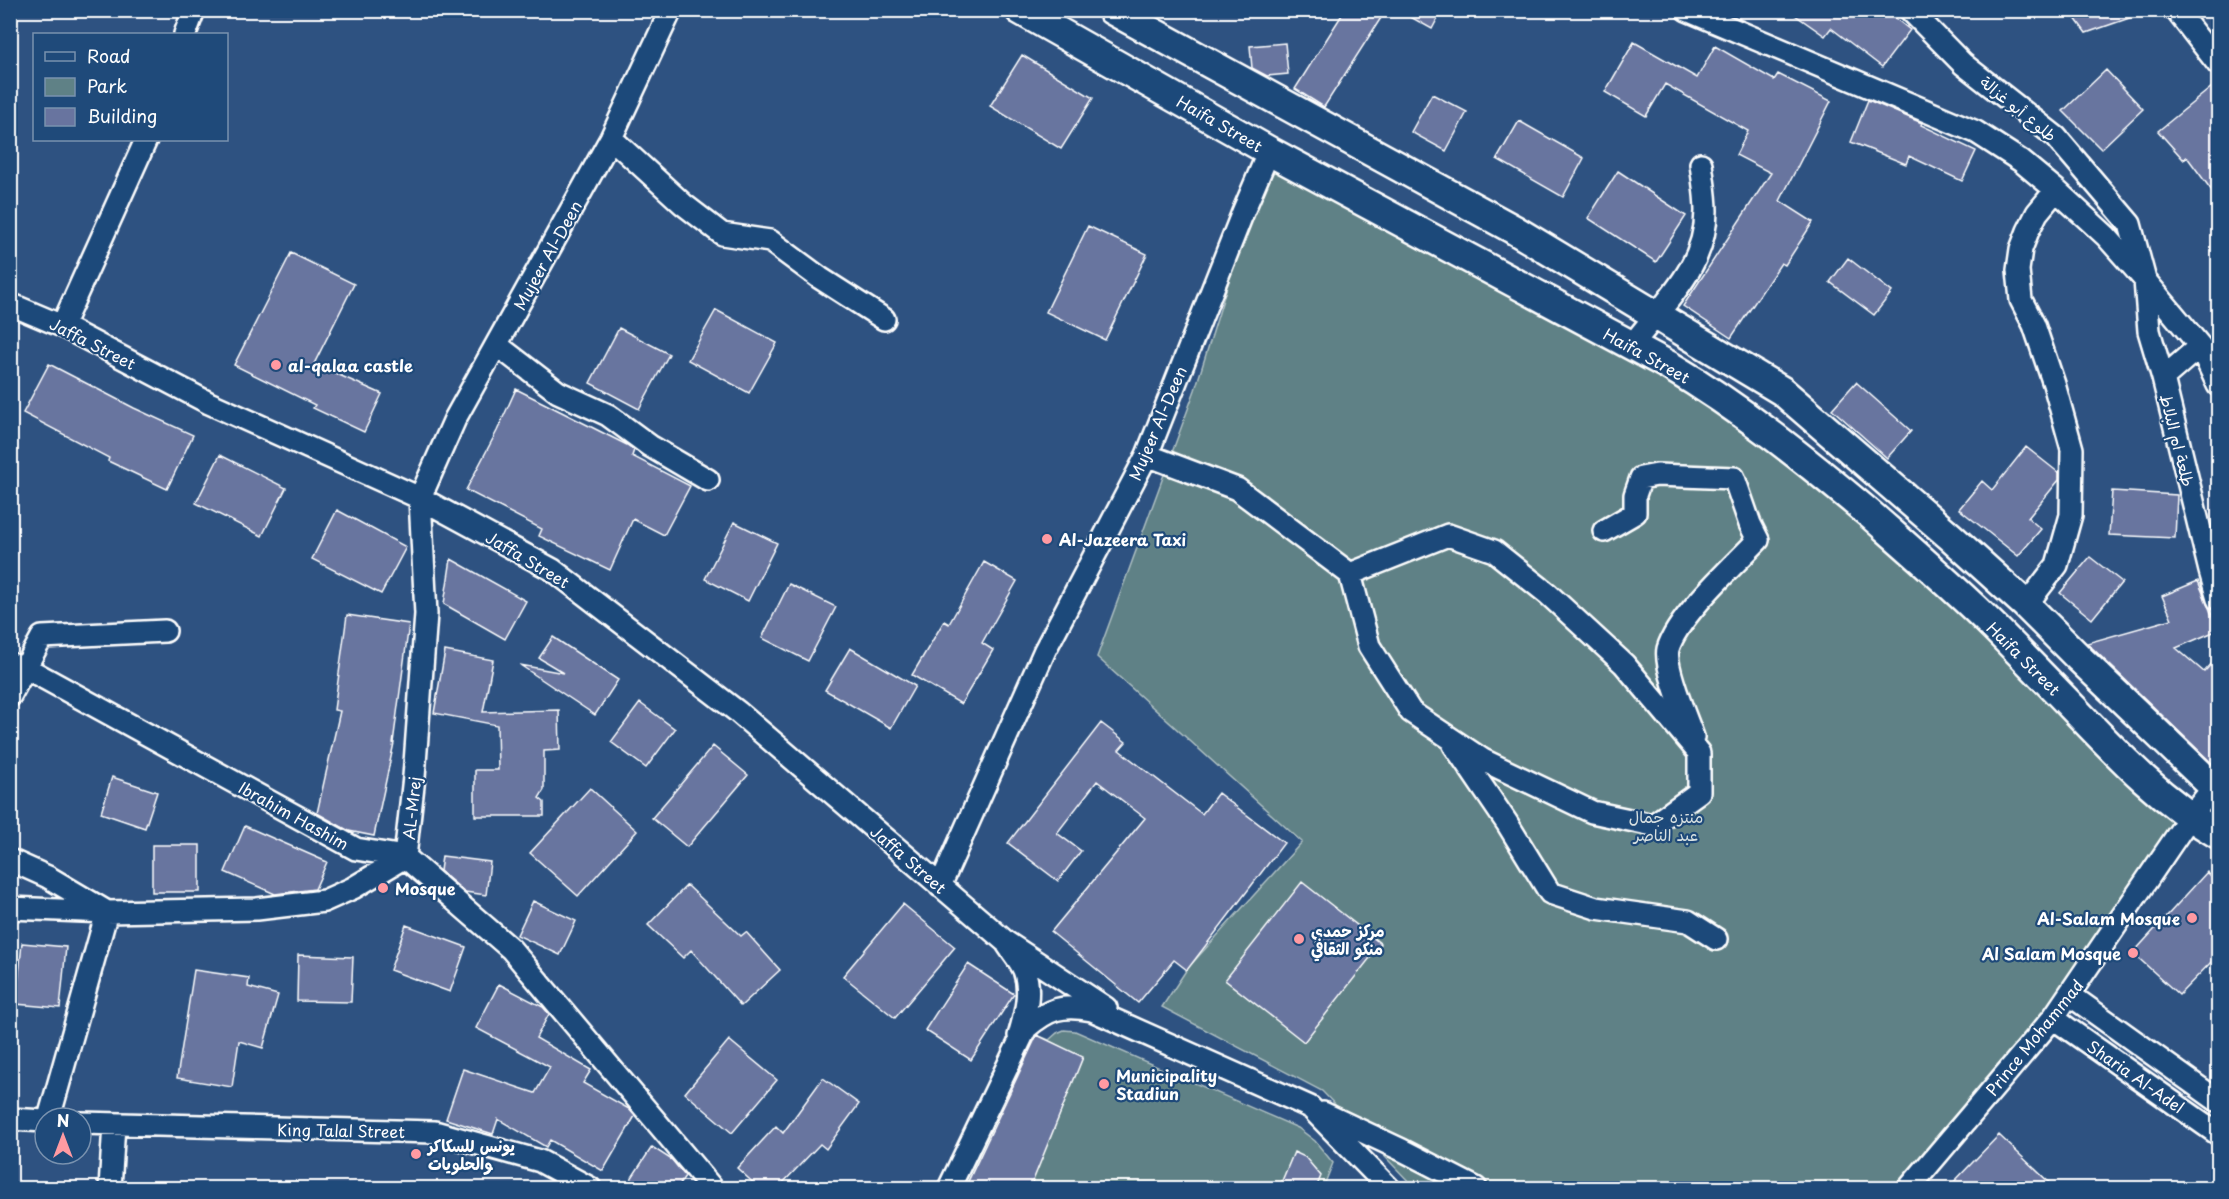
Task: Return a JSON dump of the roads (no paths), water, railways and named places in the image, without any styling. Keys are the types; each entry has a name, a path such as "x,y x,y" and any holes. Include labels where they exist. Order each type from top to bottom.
{"main road":[{"name":"Haifa Street","path":"1020,10 1269,151 1632,345 1721,398 1841,490 1968,602 2128,766 2189,818 2218,834"},
{"path":"1112,10 1503,224 1782,391 2026,605 2216,789"}],"street":[{"path":"185,33 194,10"},
{"name":"Mujeer Al-Deen","path":"420,498 456,419 611,138 670,10"},
{"path":"1687,10 1976,132 2021,161 2106,236 2145,280 2200,346 2218,385"},
{"name":"طلوع أبو غزالة","path":"1910,10 1963,64 2056,136 2130,224 2145,280"},
{"path":"2176,10 2218,64"},
{"path":"611,138 683,204 722,234 770,241 820,278 884,319"},
{"path":"62,326 146,141"},
{"name":"Mujeer Al-Deen","path":"940,886 1045,650 1147,454 1269,151"},
{"path":"1632,345 1688,276 1700,253 1706,212 1701,164"},
{"path":"2026,605 2057,565 2071,515 2072,449 2054,384 2034,325 2021,300 2018,286 2021,249 2028,231 2037,213 2056,190"},
{"name":"طلعة ام البلاط","path":"2145,280 2149,331 2163,378 2218,599"},
{"name":"Jaffa Street","path":"10,304 62,326 209,403 420,498 553,570 738,712 1006,942"},
{"path":"2149,331 2174,316"},
{"path":"497,345 558,392 608,415 650,446 708,480"},
{"path":"2163,378 2200,346"},
{"path":"1147,454 1237,489 1350,574 1369,646 1411,712 1483,760 1592,812 1653,825 1699,792 1699,753 1672,681 1668,650 1683,619 1758,540 1734,478 1657,475 1641,478 1635,495 1635,513 1604,531"},
{"name":"AL-Mrej","path":"10,908 108,912 257,909 324,901 353,888 405,857 414,777 426,615 420,498"},
{"path":"1350,574 1448,535 1494,551 1548,594 1624,664 1699,753"},
{"path":"10,696 18,666 30,662 42,637 165,631"},
{"name":"Ibrahim Hashim","path":"18,666 356,849 405,857"},
{"path":"1449,737 1507,823 1550,893 1596,908 1688,921 1716,939"},
{"name":"Prince Mohammad","path":"1909,1188 2053,1018 2189,818 2216,789"},
{"path":"2189,818 2218,823"},
{"path":"405,857 511,949 712,1188"},
{"path":"10,860 48,877 108,912 52,1106"},
{"path":"1006,942 1141,1032"},
{"path":"949,1188 1021,1037 1026,1012 1027,984 1024,970 1006,942"},
{"name":"Sharia Al-Adel","path":"2070,995 2218,1101"},
{"path":"1021,1037 1039,1016 1056,1009 1074,1006 1092,1010 1310,1107 1476,1188"},
{"name":"Sharia Al-Adel","path":"2053,1018 2218,1134"},
{"path":"1310,1107 1389,1188"},
{"path":"10,1119 33,1120"},
{"name":"King Talal Street","path":"93,1124 435,1132 540,1161 590,1188"},
{"path":"110,1188 114,1125"}],"place":[{"name":"al-qalaa castle","path":"276,365"},
{"name":"Al-Jazeera Taxi","path":"1047,539"},
{"name":"Mosque","path":"383,888"},
{"name":"Al-Salam Mosque","path":"2192,918"},
{"name":"مركز حمدي منكو الثقافي","path":"1299,939"},
{"name":"Al Salam Mosque","path":"2133,953"},
{"name":"Municipality Stadiun","path":"1104,1084"},
{"name":"يونس للسكاكر والحلويات","path":"416,1154"}],"park label":[{"name":"منتزه جمال عبد الناصر","path":"1666,825"}]}
